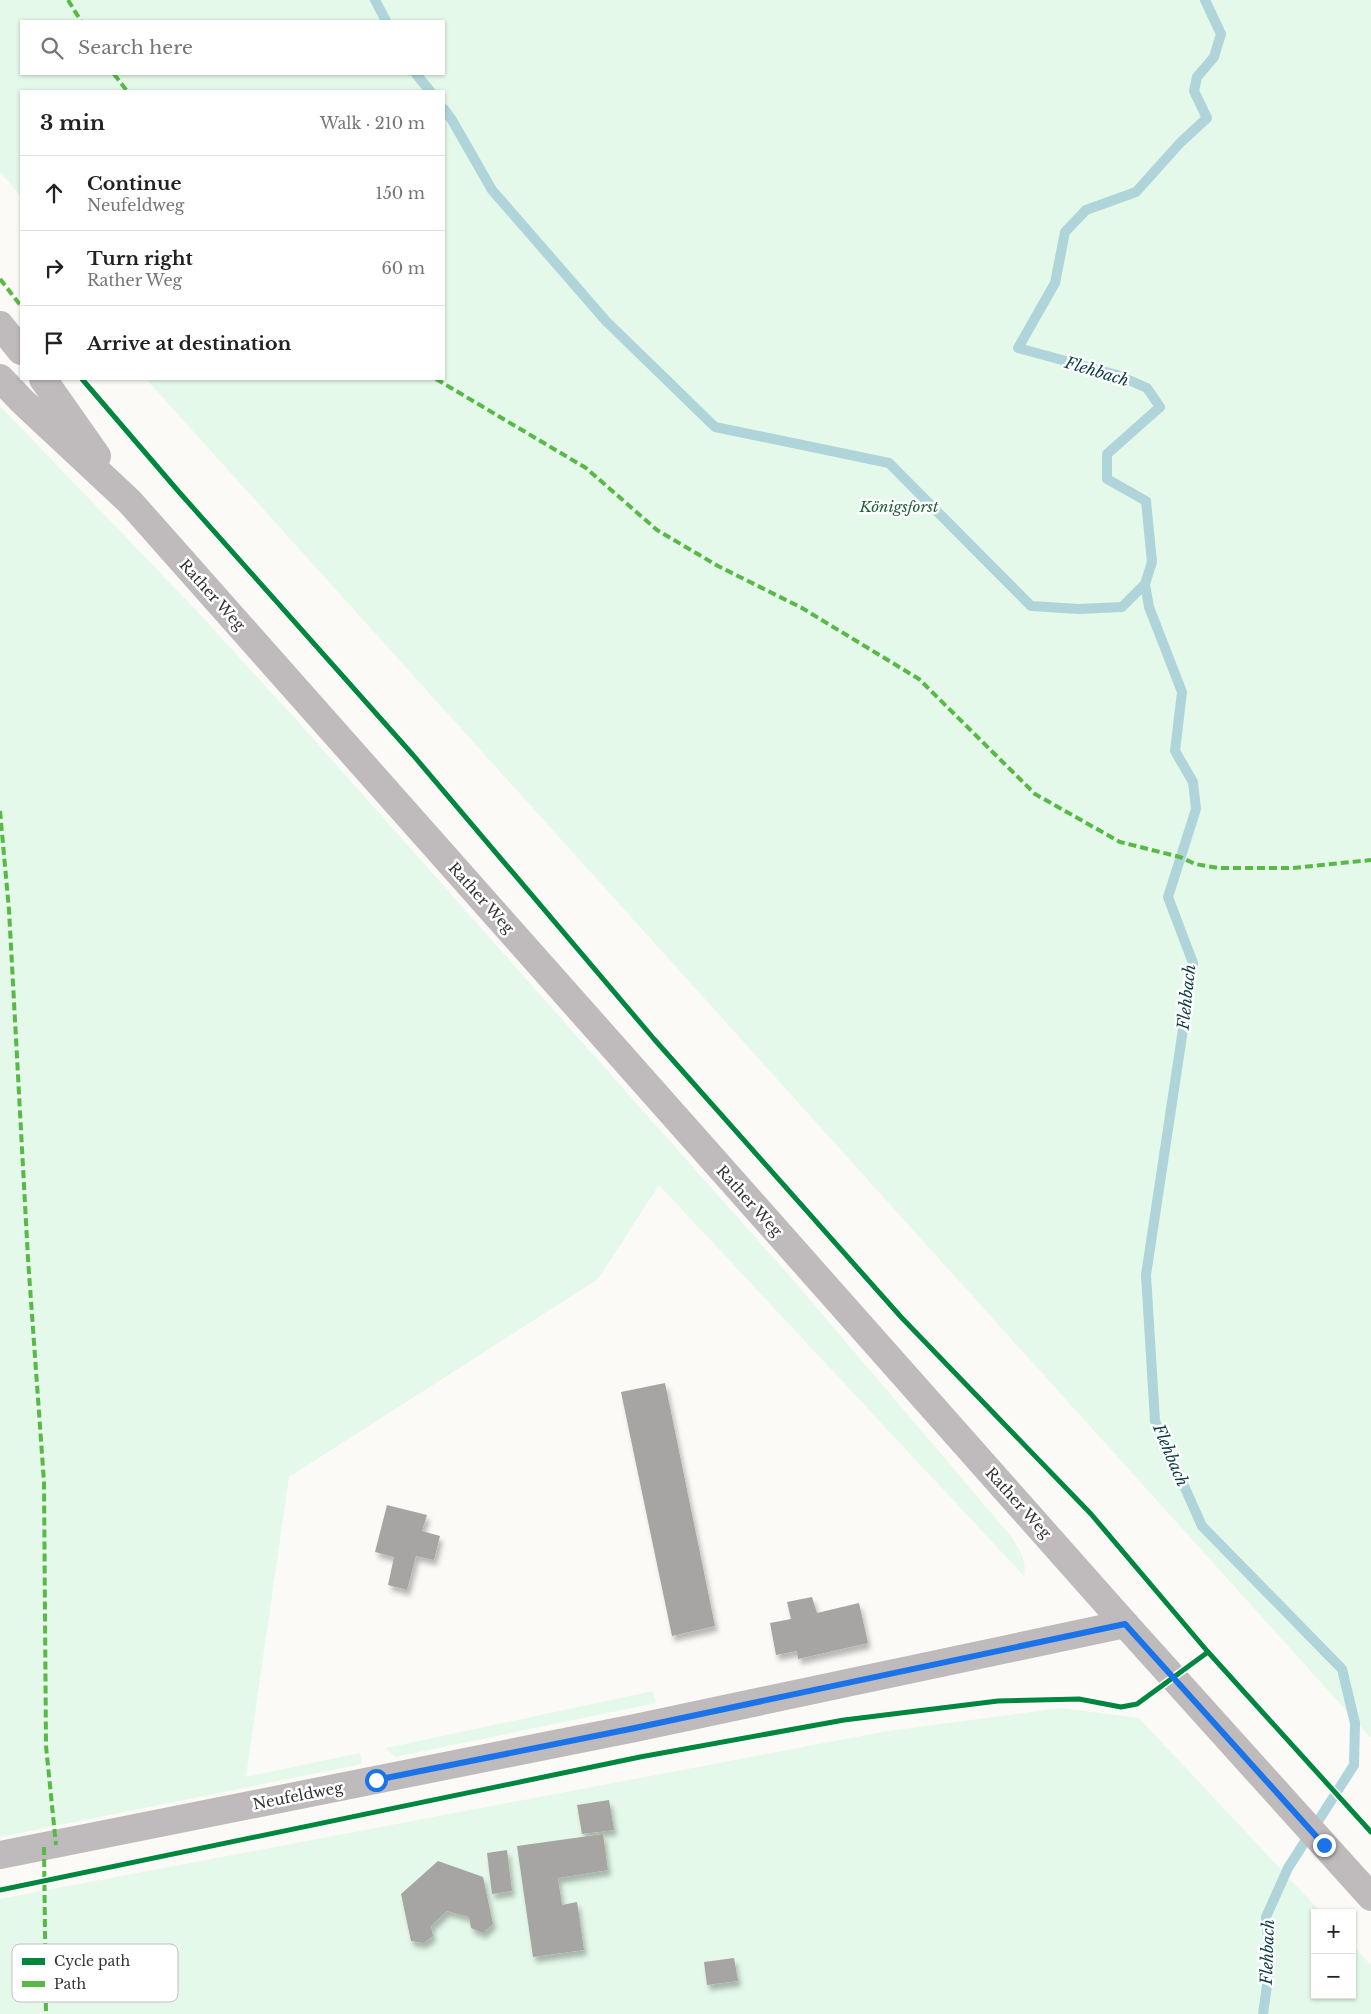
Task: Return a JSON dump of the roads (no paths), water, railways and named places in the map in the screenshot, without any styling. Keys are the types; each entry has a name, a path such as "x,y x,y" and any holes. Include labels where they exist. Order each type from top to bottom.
{"main road":[{"path":"0,326 20,350"},
{"name":"Rather Weg","path":"0,378 130,502 1125,1624 1371,1897"},
{"name":"Rather Weg","path":"44,380 130,502"},
{"name":"Neufeldweg","path":"0,1856 626,1730 1125,1624"}],"waterway":[{"path":"375,0 385,20"},
{"name":"Flehbach","path":"1205,0 1221,34 1214,57 1197,77 1194,91 1207,118 1180,143 1136,192 1086,210 1065,232 1055,283 1018,348 1117,375 1147,388 1160,407 1107,454 1107,479 1146,501 1152,562 1145,584 1149,607 1182,692 1175,751 1193,782 1196,809 1168,897 1193,963 1146,1275 1155,1421 1202,1526 1342,1669 1355,1723 1354,1765 1288,1868 1266,1917 1270,1964 1263,2014"},
{"path":"417,75 429,90"},
{"path":"445,110 492,190 606,321 715,427 889,463 1031,606 1079,609 1122,607 1145,584"}],"park label":[{"name":"Königsforst","path":"899,507"}]}
